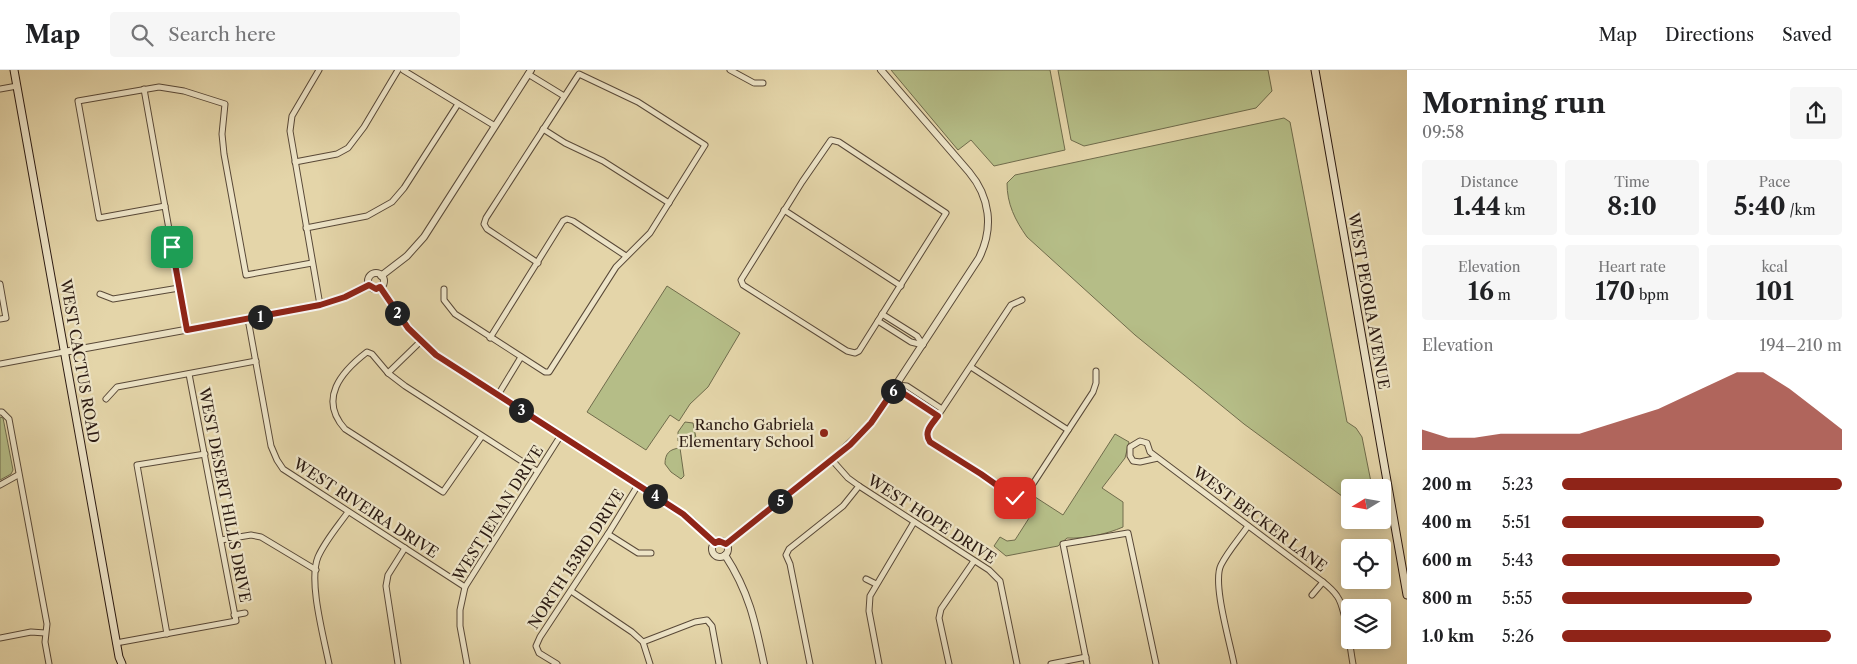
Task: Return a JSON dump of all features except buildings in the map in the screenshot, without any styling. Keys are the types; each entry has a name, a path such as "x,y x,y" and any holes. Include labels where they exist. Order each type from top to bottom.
{"main road":[{"name":"WEST CACTUS ROAD","path":"14,70 120,662"},
{"name":"WEST PEORIA AVENUE","path":"1316,70 1407,595"}],"street":[{"path":"319,70 292,116 290,130 320,305"},
{"path":"295,162 336,154 348,148 364,127 398,70"},
{"path":"403,70 495,126"},
{"path":"730,70 754,83 763,83"},
{"path":"726,544 832,460 871,423 983,250 987,236 988,212 984,194 975,178 881,70"},
{"path":"381,276 407,256 424,237 530,72 564,96"},
{"path":"444,289 444,300 455,314 544,372 549,372 616,267 650,233 705,145 638,102 578,74 484,224 486,230 538,263"},
{"path":"0,89 17,86"},
{"path":"165,206 99,218 78,101 144,89 169,88 225,104 222,134 224,154 246,275 312,263"},
{"path":"144,89 187,330"},
{"path":"306,228 367,216 392,202 404,188 458,104"},
{"path":"543,129 565,143 604,161 669,203"},
{"path":"831,140 838,142 946,213 901,286 855,353 847,352 744,285 741,280 784,210 831,140"},
{"path":"784,210 901,286"},
{"path":"490,338 563,222 567,219 574,221 626,256"},
{"path":"369,285 368,280 374,273 381,276"},
{"path":"380,287 383,280 381,276"},
{"path":"0,284 3,319"},
{"path":"0,364 320,305 345,297 369,285"},
{"path":"369,285 376,289 380,287"},
{"path":"380,287 408,328 436,355 683,514 715,543"},
{"path":"100,294 113,299 179,288"},
{"path":"1022,300 1011,305 927,432 927,438 930,442 1015,498 1022,499 1026,496 1093,392 1096,383 1096,371"},
{"path":"882,314 917,336 923,345"},
{"name":"WEST RIVEIRA DRIVE","path":"248,319 271,446 283,469 465,587"},
{"path":"878,321 912,342 923,345"},
{"path":"388,373 421,341"},
{"path":"482,436 443,492 345,429 340,424 333,407 334,390 340,380 367,352 372,354 388,373 405,386 482,436 537,472"},
{"path":"498,395 521,357"},
{"path":"106,399 117,387 256,361"},
{"path":"970,367 1068,430"},
{"name":"WEST DESERT HILLS DRIVE","path":"189,374 235,618"},
{"path":"897,385 908,386 942,409"},
{"path":"897,385 903,393 938,416"},
{"path":"916,402 920,395"},
{"path":"1,412 8,418 47,624 45,633 50,664"},
{"name":"WEST JENAN DRIVE","path":"467,664 460,626 460,610 465,587 561,435"},
{"name":"WEST BECKER LANE","path":"1158,458 1140,462 1132,460 1130,447 1140,441 1147,443 1150,452 1158,458 1248,526 1322,582 1338,597 1342,606 1353,664"},
{"path":"168,634 137,465 205,454"},
{"name":"WEST HOPE DRIVE","path":"832,460 848,478 859,486 989,570 1000,581 1017,664"},
{"path":"0,485 18,475"},
{"name":"NORTH 153RD DRIVE","path":"557,664 540,653 536,646 638,485"},
{"path":"810,664 790,564 786,555 789,549 849,501 859,486"},
{"path":"329,664 315,590 316,570 318,558 348,512"},
{"path":"879,664 869,611 870,596 914,522"},
{"path":"1234,664 1218,576 1221,565 1248,526"},
{"path":"1087,664 1063,544 1128,533 1156,664"},
{"path":"608,534 638,553 651,553"},
{"path":"221,540 251,535 261,537 316,570"},
{"path":"719,541 726,544 727,551 724,555 720,557 715,555 712,547 715,543 719,541"},
{"path":"398,664 386,586 388,575 405,548"},
{"path":"724,555 740,580 749,601 764,664"},
{"path":"949,664 939,618 941,609 974,561"},
{"path":"866,579 876,584"},
{"path":"1312,595 1322,582"},
{"path":"571,590 632,632 643,642 650,664"},
{"path":"116,643 168,634 235,618 245,613"},
{"path":"643,642 707,620 712,626 719,664"},
{"path":"0,638 31,632 45,633"},
{"path":"1051,664 1086,657"}],"green space":[{"path":"891,70 1050,70 1065,150 994,166 971,140 958,150"},
{"path":"1058,70 1268,70 1272,91 1256,108 1084,146 1071,140"},
{"path":"1284,118 1290,122 1347,422 1356,428 1362,437 1370,479 1341,479 1341,495 1244,424 1135,335 1027,237 1015,218 1008,198 1007,183 1015,175"},
{"path":"667,286 740,333 708,387 690,404 679,421 670,415 646,450 587,412"},
{"path":"0,417 3,418 13,470 11,474 0,480"},
{"path":"685,422 693,423 696,438 678,441 678,432"},
{"path":"1115,434 1129,442 1125,458 1102,488 1123,502 1123,527 1096,536 1067,538 1058,546 1006,556 994,546 1000,537 1007,541 1015,540 1031,515 1026,504 1032,495 1063,515"},
{"path":"680,448 684,476 681,479 671,472 665,464 668,453"}],"place":[{"name":"Rancho Gabriela Elementary School","path":"824,433"}],"route":[{"path":"172,247 187,330 324,304 345,297 369,285 376,289 380,287 408,328 436,355 683,514 715,543 719,541 726,544 843,451 871,423 897,385 903,393 938,416 927,432 927,438 930,442 1015,498"}]}
